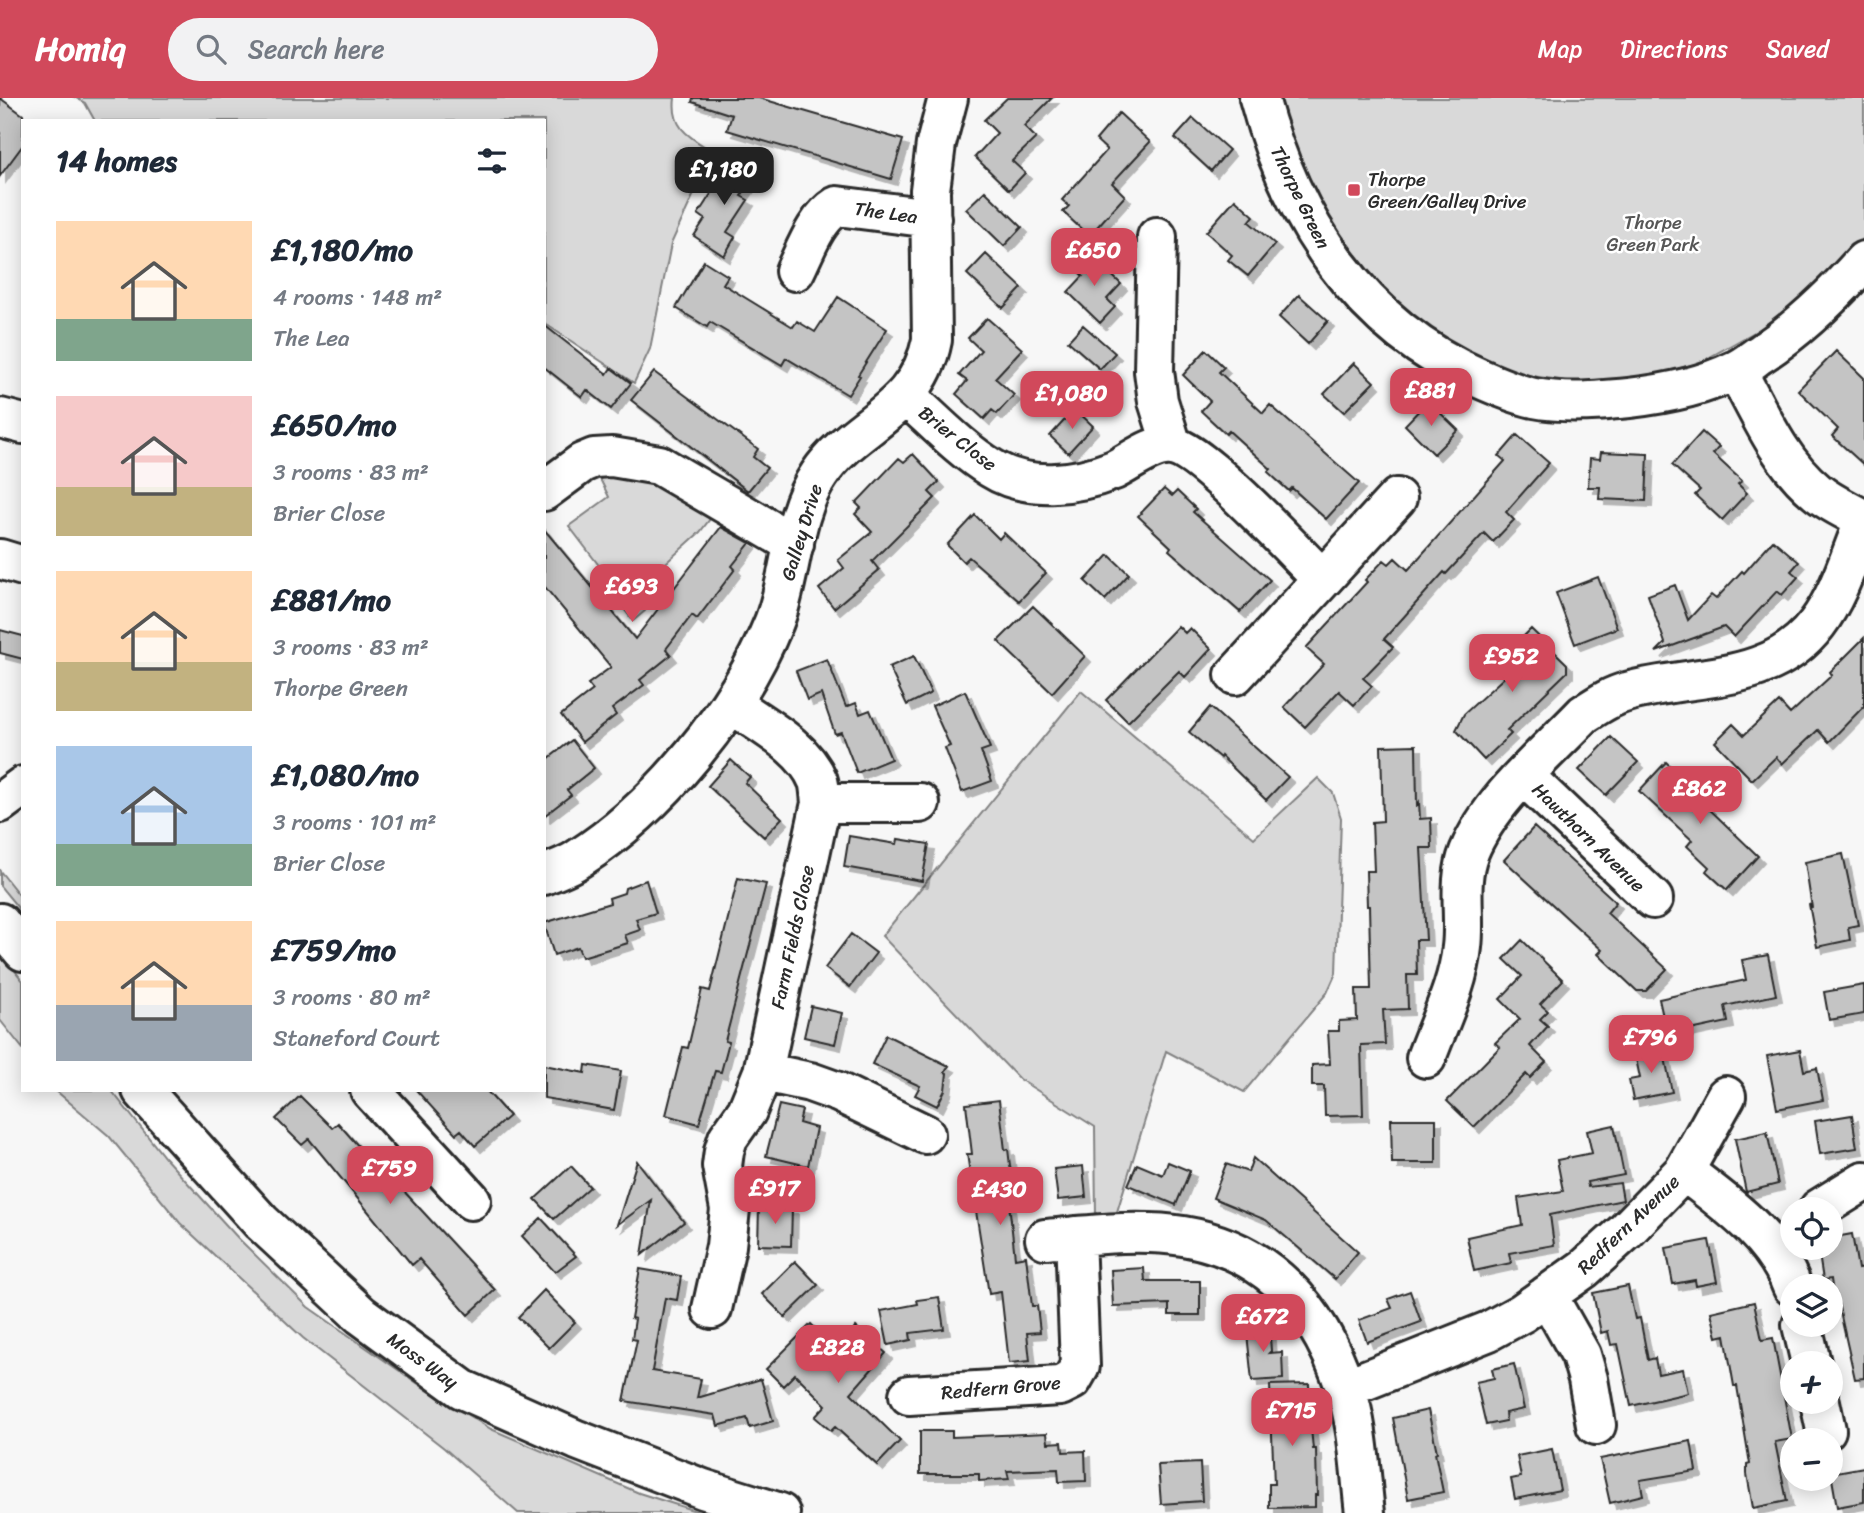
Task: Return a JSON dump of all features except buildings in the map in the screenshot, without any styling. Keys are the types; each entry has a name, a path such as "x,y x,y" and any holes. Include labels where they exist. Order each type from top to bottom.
{"street":[{"name":"Galley Drive","path":"546,874 577,860 647,803 679,769 732,704 775,620 807,498 819,475 838,453 906,396 921,371 930,353 932,340 930,190 936,144 948,98"},
{"name":"Thorpe Green","path":"1259,98 1278,159 1325,250 1366,301 1409,339 1453,367 1494,385 1534,398 1580,402 1640,397 1689,387 1737,370 1782,340 1831,298 1864,261"},
{"name":"The Lea","path":"794,271 822,219 828,211 837,206 930,218"},
{"path":"1157,237 1154,371 1158,401 1172,446 1191,455 1212,471 1322,579"},
{"path":"1737,370 1781,451 1798,475 1819,494 1864,521"},
{"name":"Brier Close","path":"906,396 992,469 1013,478 1045,484 1073,482 1115,469 1156,448 1172,446"},
{"path":"0,418 21,423"},
{"path":"546,490 582,463 594,458 612,457 659,465 794,544"},
{"path":"1235,675 1397,498"},
{"name":"Hawthorn Avenue","path":"1426,1058 1459,972 1463,944 1463,880 1468,855 1479,830 1495,807 1584,714 1601,702 1625,692 1658,685 1745,672 1771,662 1797,645 1817,624 1832,599 1864,521"},
{"path":"0,559 21,565"},
{"name":"Farm Fields Close","path":"712,1309 726,1246 730,1209 722,1166 724,1151 728,1138 747,1111 763,1072 821,803 819,783 809,763 796,750 732,704"},
{"name":"Hawthorn Avenue","path":"1524,776 1653,899"},
{"path":"0,803 21,787"},
{"path":"821,803 920,803"},
{"path":"0,923 21,949"},
{"path":"763,1072 810,1082 838,1092 925,1134"},
{"name":"Moss Way","path":"144,1092 261,1222 361,1315 462,1389 577,1440 703,1489 780,1513"},
{"path":"372,1092 471,1200"},
{"name":"Redfern Avenue","path":"1346,1388 1489,1331 1547,1296 1585,1268 1625,1232 1684,1171 1726,1096"},
{"path":"1684,1171 1736,1212 1780,1237"},
{"path":"1838,1197 1864,1181"},
{"name":"Redfern Grove","path":"909,1395 1060,1386 1072,1380 1080,1366 1060,1238 1156,1234 1183,1236 1213,1243 1267,1269 1291,1291 1314,1320 1346,1388 1365,1513"},
{"path":"1547,1296 1569,1331 1580,1355 1588,1379 1596,1425"}],"green space":[{"path":"76,98 675,98 679,125 713,152 671,244 650,349 634,383 546,324 546,119 94,119 85,103"},
{"name":"Thorpe Green Park","path":"1277,98 1864,98 1864,238 1785,315 1699,363 1611,387 1517,374 1441,340 1367,275 1311,188"},
{"path":"598,475 634,480 662,488 713,515 700,532 648,579 641,597 645,611 633,621 618,601 613,584 569,526 609,497"},
{"path":"1081,691 1254,838 1318,778 1333,793 1341,818 1336,973 1327,993 1244,1092 1166,1051 1116,1215 1096,1218 1095,1127 1019,1079 882,936"},
{"path":"0,871 21,897 21,912 0,886"},
{"path":"0,952 21,978 21,1046 0,1020"},
{"path":"57,1092 113,1092 165,1158 238,1238 308,1307 427,1390 491,1429 639,1493 702,1513 518,1513 444,1448 303,1338 180,1223 109,1136"}],"place":[{"name":"Thorpe Green/Galley Drive","path":"1354,190"}]}
